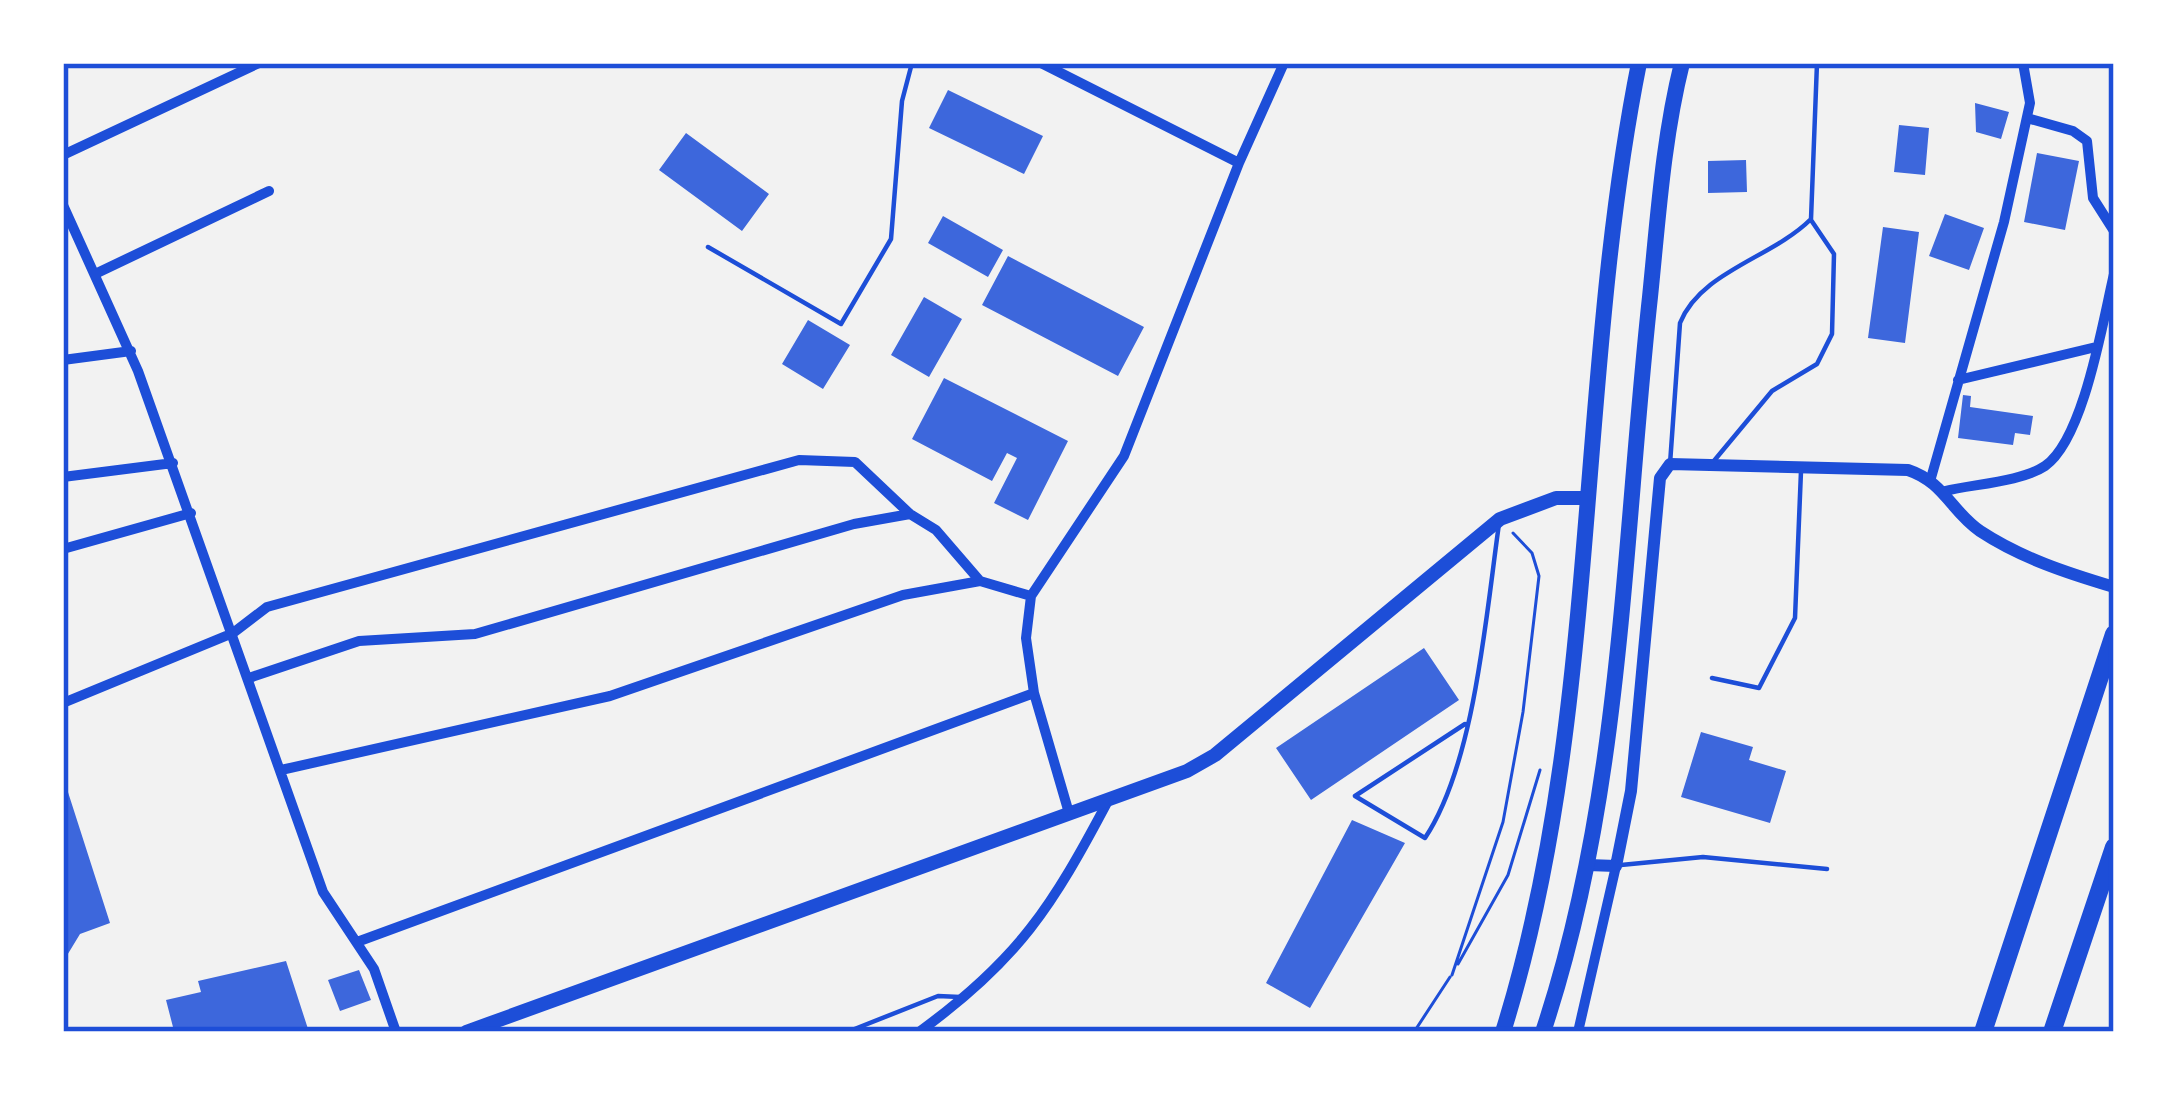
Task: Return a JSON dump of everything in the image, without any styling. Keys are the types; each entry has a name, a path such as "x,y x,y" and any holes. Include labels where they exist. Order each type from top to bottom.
{"highway":[{"path":"1503,1032 1534,921 1552,826 1618,196 1640,63"},
{"path":"1543,1032 1588,865 1613,700 1665,156 1682,63"},
{"path":"1984,1032 2114,634"},
{"path":"2052,1032 2114,847"}],"main road":[{"path":"468,1032 1109,799 1215,755 1500,519 1556,498 1585,498"}],"street":[{"path":"63,155 260,63"},
{"path":"1042,63 1239,163"},
{"path":"1069,813 1034,693 1026,638 1031,596 1124,456 1239,163 1284,63"},
{"path":"1931,478 2004,222 2030,103 2023,63"},
{"path":"2027,118 2073,130 2087,141 2093,198 2114,231"},
{"path":"95,274 269,191"},
{"path":"63,205 131,351 323,892 374,969 396,1032"},
{"path":"1945,491 2044,467 2074,420 2114,274"},
{"path":"1958,380 2096,346"},
{"path":"63,360 131,351"},
{"path":"63,703 233,633 267,608 799,460 855,462 910,514 937,530 980,580"},
{"path":"63,477 173,463"},
{"path":"1578,1032 1631,790 1660,478 1670,464 1908,470 1931,478 1976,529 2046,566 2114,586"},
{"path":"63,548 191,513"},
{"path":"249,678 359,641 475,634 854,524 910,514"},
{"path":"281,770 610,696 902,595 980,580 1031,596"},
{"path":"357,942 1034,693"},
{"path":"919,1032 965,998 1036,927 1109,799"},
{"path":"1588,865 1616,866"}],"lane":[{"path":"708,247 841,324 891,239 902,101 912,63"},
{"path":"1713,462 1772,392 1817,364 1832,334 1834,254 1811,219 1816,63"},
{"path":"1670,464 1680,323 1689,302 1787,243 1811,219"},
{"path":"1712,678 1760,688 1795,618 1801,466"},
{"path":"1465,724 1355,796 1425,838 1438,819 1465,724 1500,519"},
{"path":"1616,866 1702,857 1827,869"},
{"path":"847,1032 938,996 965,998"}],"path":[{"path":"1452,975 1503,822 1536,598 1532,553 1500,519"},
{"path":"1414,1032 1508,875 1543,762"}],"building":[{"path":"948,90 1043,136 1024,174 929,128"},
{"path":"1975,103 2009,112 2001,139 1976,132"},
{"path":"1899,125 1929,128 1925,175 1894,172"},
{"path":"686,133 769,194 742,231 659,170"},
{"path":"2037,153 2079,161 2065,230 2024,222"},
{"path":"1746,160 1747,192 1708,193 1708,161"},
{"path":"1945,214 1984,228 1969,270 1929,256"},
{"path":"943,216 1003,250 988,277 928,243"},
{"path":"1883,227 1919,232 1905,343 1868,338"},
{"path":"1008,256 1144,327 1118,376 982,305"},
{"path":"924,297 962,319 929,377 891,355"},
{"path":"808,320 850,345 823,389 782,364"},
{"path":"944,378 1068,441 1028,520 994,503 1017,458 1007,453 992,481 912,439"},
{"path":"1963,395 1971,396 1970,407 2033,416 2030,435 2015,433 2013,445 1958,438"},
{"path":"1424,648 1459,700 1311,800 1276,748"},
{"path":"1701,732 1753,747 1749,760 1786,771 1770,823 1681,797"},
{"path":"67,789 110,923 80,934 63,962"},
{"path":"1352,820 1405,843 1310,1008 1266,983"},
{"path":"286,961 309,1032 158,1032 173,1027 166,1000 201,992 198,981"},
{"path":"359,970 371,1000 340,1011 328,980"}]}
